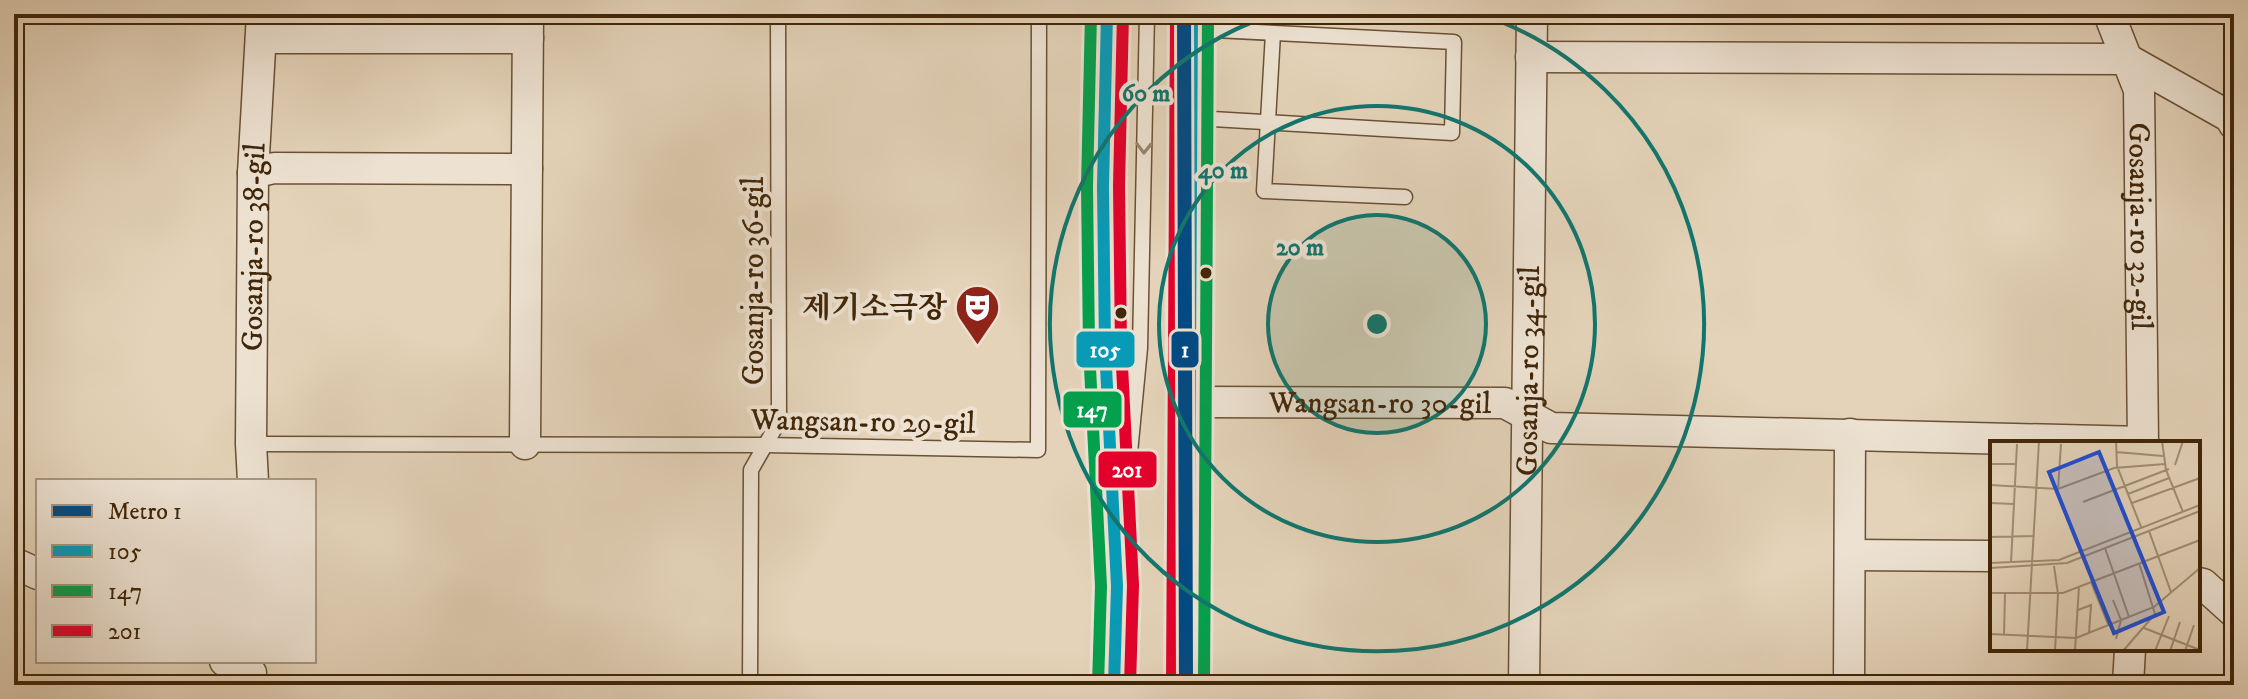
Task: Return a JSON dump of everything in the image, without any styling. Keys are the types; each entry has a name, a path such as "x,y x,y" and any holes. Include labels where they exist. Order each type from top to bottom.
{"main road":[{"path":"1107,14 1103,186 1105,347 1117,586 1114,685"},
{"path":"1188,685 1192,21"}],"street":[{"name":"Gosanja-ro 34-gil","path":"1524,685 1532,14"},
{"name":"Gosanja-ro 32-gil","path":"2109,14 2139,90 2143,441"},
{"path":"261,26 528,26 525,444"},
{"name":"Gosanja-ro 38-gil","path":"253,479 253,173 261,26"},
{"path":"1531,57 2127,59 2230,117 2234,124"},
{"path":"253,173 274,168 527,169"},
{"name":"Wangsan-ro 30-gil","path":"1190,402 1505,403 1551,428 2078,441"},
{"path":"1849,685 1850,434"},
{"path":"1850,555 1990,556"},
{"path":"14,563 36,573"},
{"path":"2200,585 2234,612"},
{"path":"2128,685 2130,651"}],"lane":[{"name":"Gosanja-ro 36-gil","path":"750,685 751,470 779,421 778,14"},
{"name":"Wangsan-ro 29-gil","path":"251,444 765,445 1038,450 1039,14"},
{"path":"1117,586 1140,348 1147,14"},
{"path":"1191,118 1452,133 1454,42 1273,33 1192,21"},
{"path":"1273,33 1264,191 1405,197"}],"metro line":[{"name":"1","path":"1184,14 1186,685"}],"transit line":[{"name":"147","path":"1091,14 1087,186 1089,348 1101,586 1098,685"},
{"name":"105","path":"1107,14 1103,186 1105,347 1117,586 1114,685"},
{"name":"201","path":"1123,14 1119,186 1121,346 1133,585 1130,685"},
{"name":"201","path":"1172,685 1176,14"},
{"name":"105","path":"1188,685 1192,14"},
{"name":"147","path":"1204,685 1208,14"}],"place":[{"name":"제기소극장","path":"978,346"}]}
